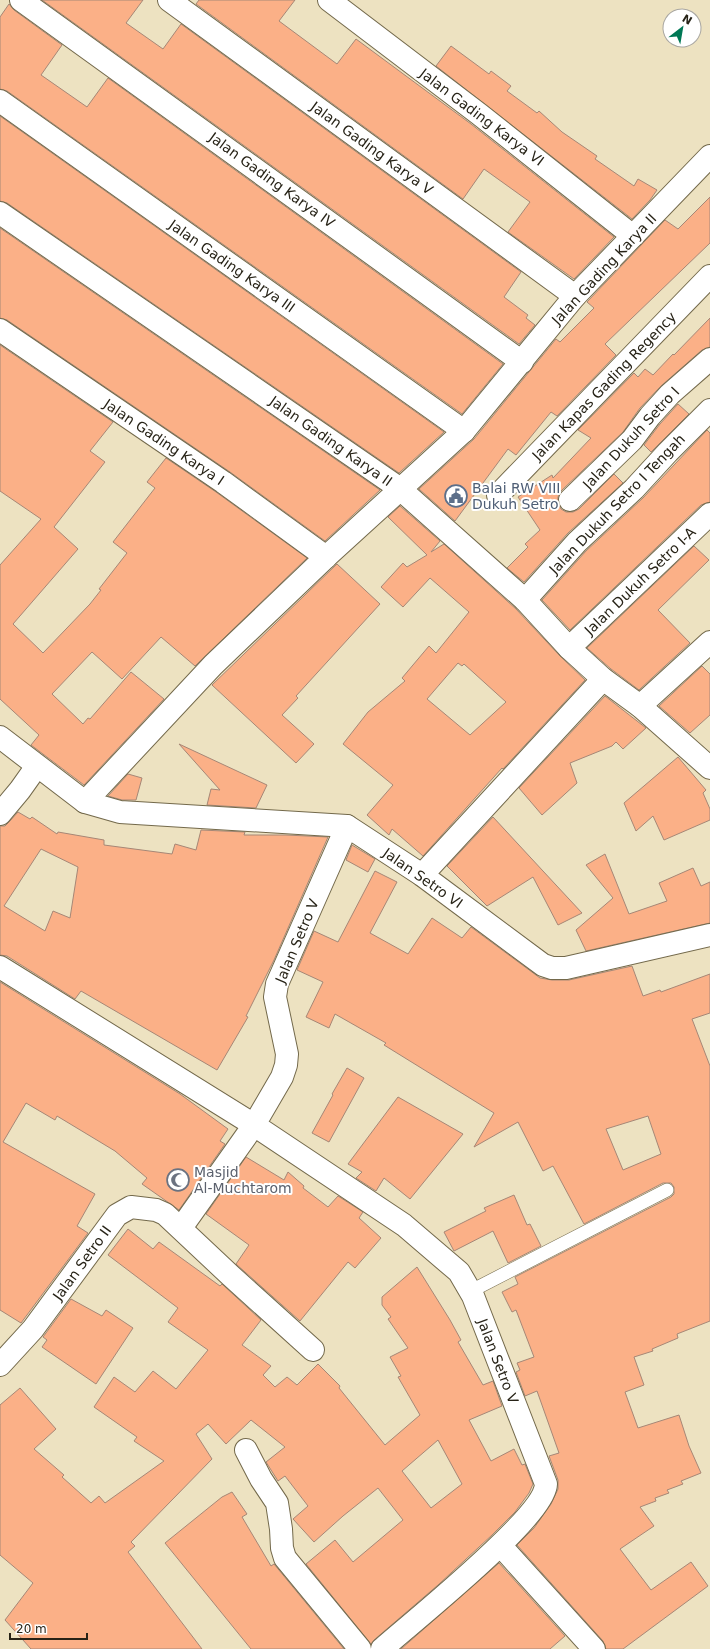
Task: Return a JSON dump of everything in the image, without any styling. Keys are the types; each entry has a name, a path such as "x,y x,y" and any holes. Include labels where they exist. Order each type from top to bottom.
{"street":[{"name":"Jalan Gading Karya IV","path":"21,0 522,362"},
{"name":"Jalan Gading Karya V","path":"169,0 575,296"},
{"name":"Jalan Gading Karya VI","path":"329,0 479,114 633,236"},
{"name":"Jalan Gading Karya III","path":"0,101 464,431"},
{"name":"Jalan Gading Karya II","path":"0,213 399,488 464,431 575,296 704,162"},
{"name":"Jalan Kapas Gading Regency","path":"498,495 710,276"},
{"name":"Jalan Gading Karya I","path":"0,330 223,482 326,557"},
{"name":"Jalan Dukuh Setro I","path":"570,500 632,440 650,416 670,394 710,360"},
{"name":"Jalan Dukuh Setro I Tengah","path":"524,600 577,542 634,489 710,410"},
{"path":"0,737 85,802 213,665 399,488 524,600 569,648 603,679 640,706 710,768"},
{"name":"Jalan Dukuh Setro I-A","path":"569,648 710,514"},
{"path":"640,706 710,642"},
{"path":"422,874 603,679"},
{"path":"0,814 20,790 36,766"},
{"name":"Jalan Setro VI","path":"85,802 120,812 347,826 422,874 543,965 552,968 566,968 710,935"},
{"name":"Jalan Setro V","path":"254,1125 282,1077 286,1065 287,1054 275,997 277,984 347,826"},
{"name":"Jalan Setro V","path":"0,967 254,1125 404,1225 459,1272 470,1291 546,1484 545,1492 525,1519 501,1546 382,1649"},
{"path":"181,1228 254,1125"},
{"name":"Jalan Setro II","path":"0,1365 33,1329 117,1215 131,1207 156,1210 165,1214 312,1350"},
{"path":"246,1450 261,1479 277,1503 282,1548 285,1558 360,1649"},
{"path":"501,1546 594,1649"}],"lane":[{"path":"470,1291 667,1190"}],"building":[{"path":"42,0 143,0 126,23 163,49 181,24 521,272 504,297 528,315 526,318 535,325 519,344"},
{"path":"199,0 295,0 279,21 337,64 356,39 471,124 614,237 574,279 508,232 530,202 484,169 463,199 196,4"},
{"path":"9,4 14,10 62,45 41,75 87,107 108,78 503,364 462,414 7,91 0,89 0,17"},
{"path":"451,46 489,74 491,71 511,86 507,91 537,113 539,111 562,132 597,156 595,159 634,186 638,179 657,190 650,200 632,219 436,66"},
{"path":"0,116 444,432 399,473 7,203 0,201"},
{"path":"710,197 710,243 605,344 616,355 557,416 551,412 516,455 508,449 455,521 419,489 474,439 556,339 560,342 594,308 587,302 665,220 678,229"},
{"path":"0,228 380,490 325,541 230,472 7,320 0,318"},
{"path":"710,318 710,347 702,350 661,386 640,408 623,432 561,491 558,497 558,503 561,509 566,512 573,512 579,509 614,474 623,483 568,533 524,582 507,568 528,547 525,544 540,530 518,497 552,475 553,478 591,438 578,430 634,373 638,377 645,369 653,375"},
{"path":"0,345 113,422 90,451 105,462 54,527 78,549 13,624 43,653 90,604 101,590 99,589 127,553 113,542 155,488 147,482 166,458 307,558 195,666 161,637 122,679 92,652 52,694 83,724 88,718 90,719 131,672 164,699 84,785 31,745 39,735 0,699 0,565 41,519 0,491"},
{"path":"678,404 689,414 651,452 644,445"},
{"path":"707,430 710,433 710,502 701,505 570,630 542,600 586,551 643,498"},
{"path":"400,506 440,541 431,552 444,544 516,609 560,656 585,680 503,769 502,768 423,856 392,829 389,835 367,815 393,785 343,744 368,712 405,681 402,678 429,646 436,653 469,612 430,578 403,607 381,587 403,563 407,567 427,555 388,517","holes":["458,663 462,666 464,664 506,702 470,735 427,699"]},
{"path":"694,546 709,560 658,610 690,643 639,690 611,669 587,648"},
{"path":"337,564 380,604 296,696 298,698 282,715 314,744 296,763 212,685"},
{"path":"702,666 710,674 710,715 690,733 659,706"},
{"path":"605,696 646,728 623,749 616,742 612,746 570,763 577,783 542,815 519,788"},
{"path":"179,744 267,785 256,808 207,805 211,789 220,790"},
{"path":"678,757 706,790 703,793 710,809 710,820 664,840 653,816 636,831 624,803"},
{"path":"128,774 142,778 136,800 122,800 108,796"},
{"path":"18,812 30,819 32,817 57,834 58,832 104,840 104,845 172,854 175,844 196,850 201,830 245,832 244,835 328,837 274,960 246,1016 248,1017 217,1070 81,991 75,999 7,956 0,955 0,826 5,826","holes":["41,849 78,867 70,918 53,911 45,931 4,906"]},
{"path":"493,817 582,913 558,925 533,877 487,906 447,866"},
{"path":"352,845 375,859 368,872 346,860"},
{"path":"605,854 629,914 667,901 659,883 693,868 701,886 710,882 710,923 586,951 576,930 613,898 586,865"},
{"path":"375,871 397,882 370,933 408,954 432,918 462,938 471,927 540,978 569,980 632,966 643,996 660,990 661,992 710,974 710,1013 692,1019 710,1066 710,1321 677,1334 678,1338 652,1349 653,1351 634,1357 644,1385 625,1392 638,1428 679,1415 689,1446 701,1473 681,1481 683,1484 667,1490 669,1493 655,1498 656,1501 640,1507 654,1526 620,1549 651,1590 691,1562 708,1586 623,1649 606,1649 603,1641 517,1545 534,1528 551,1504 558,1489 558,1480 549,1456 559,1453 537,1391 525,1396 516,1372 520,1370 517,1363 534,1357 516,1310 512,1312 502,1292 518,1284 515,1277 671,1197 674,1194 674,1187 671,1183 663,1183 584,1224 553,1166 543,1171 518,1122 474,1147 494,1113 384,1045 386,1043 335,1014 329,1028 306,1017 323,982 297,970 314,931 338,942","holes":["648,1116 661,1154 623,1170 606,1129"]},
{"path":"0,982 180,1094 228,1129 220,1141 225,1144 179,1210 142,1184 147,1178 115,1151 57,1116 55,1120 26,1103 3,1142 95,1194 77,1226 88,1233 21,1323 0,1310"},
{"path":"347,1068 364,1078 329,1142 312,1133"},
{"path":"398,1097 463,1134 410,1199 384,1178 376,1191 356,1178 362,1172 348,1164"},
{"path":"246,1157 284,1180 288,1172 304,1186 303,1188 328,1207 338,1196 363,1212 359,1218 381,1238 355,1268 348,1262 300,1321 236,1264 249,1245 206,1214"},
{"path":"514,1195 527,1225 530,1224 541,1246 508,1263 493,1231 454,1251 444,1232 486,1211 484,1208"},
{"path":"128,1229 153,1249 159,1242 220,1286 222,1284 261,1320 242,1345 271,1366 263,1375 275,1387 287,1377 297,1385 318,1364 340,1386 339,1388 385,1445 420,1415 398,1377 401,1376 390,1357 408,1348 388,1319 391,1317 382,1305 382,1297 417,1267 450,1320 461,1340 458,1342 483,1385 493,1381 502,1406 469,1420 491,1461 514,1449 522,1465 525,1464 533,1484 529,1493 515,1512 492,1535 371,1644 306,1564 335,1540 353,1562 403,1520 378,1488 314,1542 293,1519 308,1506 285,1476 278,1481 266,1462 285,1447 251,1420 226,1444 208,1424 196,1434 212,1459 131,1542 135,1546 128,1552 202,1649 31,1649 5,1620 33,1583 0,1555 0,1405 20,1388 56,1429 34,1449 64,1475 62,1477 91,1503 99,1496 105,1503 164,1461 134,1441 137,1437 94,1407 114,1377 135,1392 153,1371 176,1389 208,1350 168,1322 178,1308 108,1255","holes":["438,1440 462,1484 431,1508 402,1471"]},
{"path":"71,1299 102,1316 106,1310 133,1328 96,1384 42,1347 47,1340 43,1337"},
{"path":"232,1492 247,1514 242,1517 271,1566 274,1564 344,1649 251,1649 165,1543 222,1497"},
{"path":"499,1563 565,1636 550,1649 401,1649"}],"place":[{"name":"Balai RW VIII Dukuh Setro","path":"456,496"},
{"name":"Masjid Al-Muchtarom","path":"178,1180"}]}
